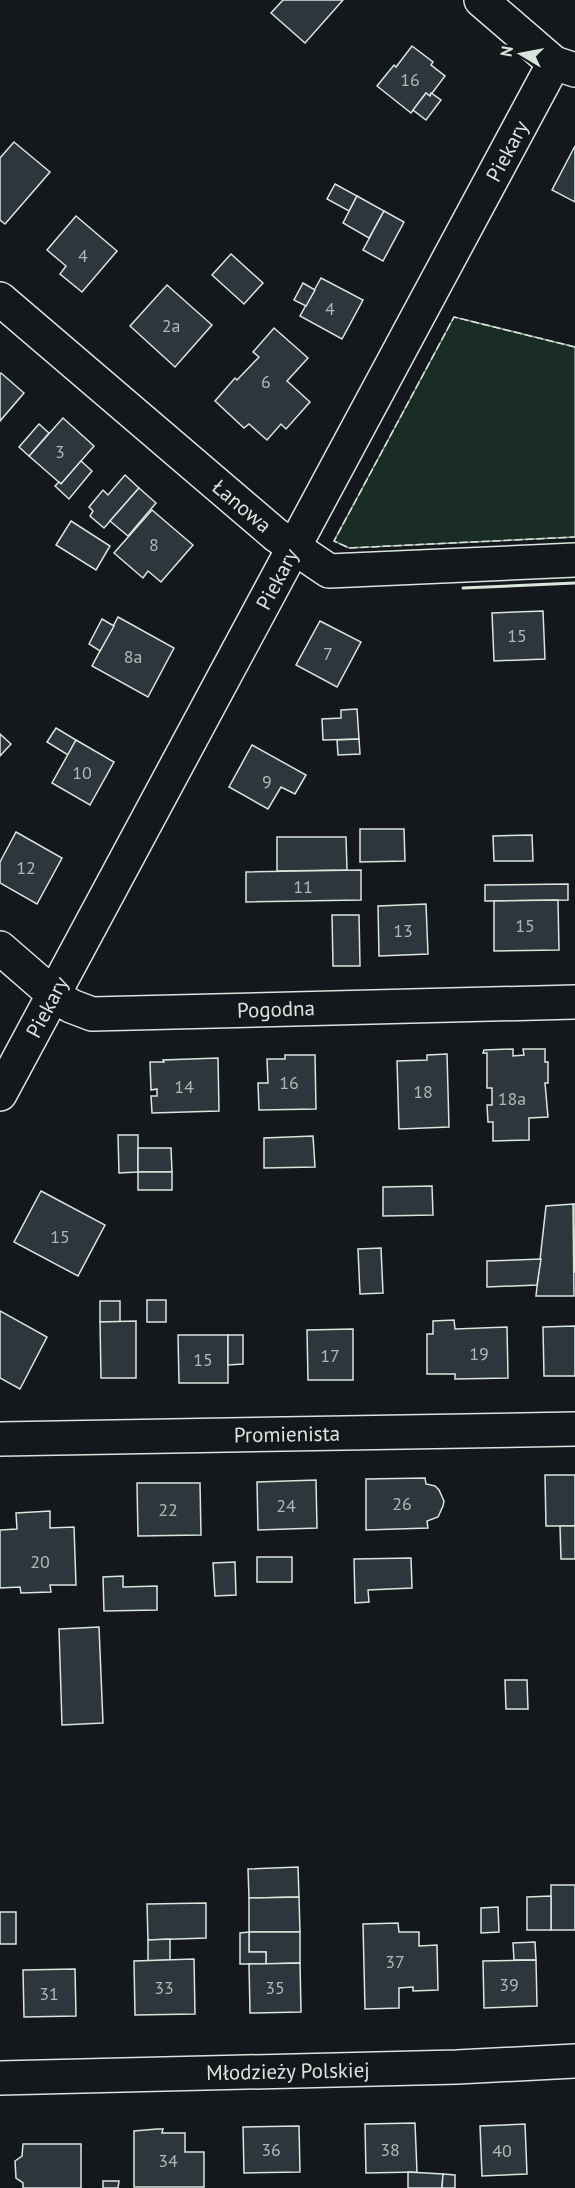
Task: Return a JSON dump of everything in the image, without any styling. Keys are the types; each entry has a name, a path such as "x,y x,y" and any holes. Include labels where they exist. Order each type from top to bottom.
{"street":[{"path":"482,0 565,67"},
{"name":"Piekary","path":"0,1094 294,548 565,67"},
{"name":"Łanowa","path":"0,299 294,548 329,571 575,560"},
{"name":"Pogodna","path":"0,948 53,994 71,1006 92,1014 575,1002"},
{"name":"Promienista","path":"0,1439 575,1429"},
{"name":"Młodzieży Polskiej","path":"0,2078 457,2067 575,2061"}],"green space":[{"path":"454,317 575,347 575,537 349,548 334,541"}],"building":[{"path":"283,0 343,0 305,43 271,13"},
{"path":"412,46 433,62 431,65 445,76 430,96 426,93 411,113 377,86"},
{"path":"426,93 430,96 431,93 441,100 426,120 413,110"},
{"path":"14,142 50,172 5,224 0,220 0,158"},
{"path":"575,146 575,202 552,190"},
{"path":"335,184 357,196 349,211 327,199"},
{"path":"357,196 384,211 369,238 343,223"},
{"path":"384,211 404,222 383,261 363,250"},
{"path":"76,216 117,251 82,292 60,274 66,266 47,250"},
{"path":"231,254 263,283 244,304 212,275"},
{"path":"321,278 363,300 342,339 300,316"},
{"path":"303,283 315,290 306,306 294,300"},
{"path":"167,285 212,325 175,367 130,326"},
{"path":"274,328 308,358 287,381 310,402 286,429 281,424 267,440 249,424 244,428 215,401 235,378 237,380 259,357 253,352"},
{"path":"0,374 24,393 0,421"},
{"path":"63,418 94,446 61,484 29,456"},
{"path":"39,424 49,433 29,456 19,447"},
{"path":"81,461 92,471 69,499 55,486 59,482 61,484"},
{"path":"125,475 139,488 104,528 90,516 93,511 89,507 103,490 108,495"},
{"path":"139,488 156,503 128,536 110,521"},
{"path":"152,510 193,545 161,582 148,571 143,578 114,553"},
{"path":"71,521 110,546 96,570 56,545"},
{"path":"543,611 545,659 494,661 492,613"},
{"path":"118,617 174,648 148,697 92,666"},
{"path":"102,619 114,626 100,651 89,644"},
{"path":"320,621 361,642 337,687 296,665"},
{"path":"357,709 359,739 323,740 322,719 341,718 341,710"},
{"path":"56,728 76,740 68,755 47,742"},
{"path":"0,734 11,744 0,756"},
{"path":"359,739 360,754 338,755 337,740"},
{"path":"76,740 114,762 90,805 52,783"},
{"path":"252,745 306,775 295,794 281,787 268,809 229,787"},
{"path":"360,829 404,829 405,861 360,862"},
{"path":"16,832 62,858 37,904 0,883 0,862"},
{"path":"532,835 533,861 494,861 493,836"},
{"path":"277,837 346,837 347,870 277,871"},
{"path":"361,870 361,900 246,902 246,872"},
{"path":"568,884 568,900 485,901 485,885"},
{"path":"558,900 559,950 494,951 494,901"},
{"path":"426,904 428,954 379,956 378,906"},
{"path":"332,915 359,915 360,966 333,966"},
{"path":"513,1049 513,1056 524,1055 523,1049 545,1049 545,1062 548,1062 548,1083 545,1083 548,1117 529,1118 529,1140 493,1141 493,1122 488,1122 487,1105 492,1105 492,1088 487,1088 487,1053 483,1053 484,1050"},
{"path":"447,1054 449,1127 399,1129 397,1061 427,1060 427,1055"},
{"path":"285,1055 315,1055 316,1109 259,1110 258,1083 268,1083 267,1059 285,1059"},
{"path":"218,1058 219,1111 152,1113 151,1096 157,1096 157,1089 151,1090 150,1062"},
{"path":"118,1135 138,1135 138,1172 119,1173"},
{"path":"313,1136 315,1167 264,1168 264,1138"},
{"path":"138,1148 171,1148 172,1172 138,1172"},
{"path":"138,1172 172,1172 172,1190 138,1190"},
{"path":"432,1186 433,1215 383,1216 383,1187"},
{"path":"41,1191 105,1225 78,1276 14,1242"},
{"path":"573,1204 575,1204 575,1272 574,1272"},
{"path":"573,1204 574,1296 536,1296 546,1206"},
{"path":"381,1248 383,1293 360,1294 358,1249"},
{"path":"541,1259 537,1285 487,1287 487,1261"},
{"path":"147,1300 166,1300 166,1322 147,1322"},
{"path":"100,1301 120,1301 120,1322 100,1322"},
{"path":"0,1311 47,1337 20,1389 0,1378"},
{"path":"454,1320 455,1329 507,1327 508,1378 455,1379 455,1374 427,1374 427,1334 433,1334 433,1321"},
{"path":"136,1321 136,1378 101,1378 100,1322"},
{"path":"575,1326 575,1376 544,1376 543,1327"},
{"path":"353,1329 353,1380 308,1380 307,1330"},
{"path":"178,1335 228,1335 228,1383 179,1383"},
{"path":"228,1335 243,1335 243,1364 228,1365"},
{"path":"545,1475 575,1475 575,1526 546,1526"},
{"path":"425,1478 426,1484 435,1486 439,1490 444,1501 438,1517 427,1521 428,1528 366,1530 366,1479"},
{"path":"316,1480 317,1528 258,1530 257,1482"},
{"path":"137,1483 200,1483 201,1535 138,1536"},
{"path":"50,1511 50,1528 74,1527 76,1585 50,1585 51,1592 21,1593 20,1587 0,1588 0,1530 17,1529 16,1513"},
{"path":"560,1526 575,1526 575,1559 561,1559"},
{"path":"257,1557 292,1557 292,1582 257,1582"},
{"path":"411,1558 412,1588 368,1590 369,1602 355,1603 354,1559"},
{"path":"235,1562 236,1595 215,1596 213,1563"},
{"path":"123,1576 123,1587 157,1586 157,1610 104,1611 103,1577"},
{"path":"99,1627 103,1723 62,1725 59,1629"},
{"path":"505,1680 527,1680 528,1709 506,1709"},
{"path":"298,1867 299,1897 249,1898 248,1869"},
{"path":"551,1885 575,1885 575,1930 551,1930"},
{"path":"551,1896 551,1930 527,1930 527,1897"},
{"path":"299,1897 300,1932 249,1932 249,1898"},
{"path":"206,1903 206,1938 148,1940 147,1904"},
{"path":"498,1907 499,1932 481,1933 481,1908"},
{"path":"0,1912 16,1912 16,1944 0,1944"},
{"path":"398,1923 399,1932 419,1932 419,1946 437,1945 438,1990 413,1991 413,1987 399,1988 399,2008 365,2009 363,1924"},
{"path":"249,1932 300,1932 300,1963 266,1964 266,1952 249,1952"},
{"path":"249,1932 249,1952 266,1952 266,1964 240,1964 240,1933"},
{"path":"170,1939 170,1960 148,1961 148,1940"},
{"path":"535,1942 536,1960 514,1960 513,1943"},
{"path":"194,1959 195,2014 135,2015 134,1961"},
{"path":"536,1960 537,2006 484,2008 483,1961"},
{"path":"300,1963 301,2012 250,2013 249,1964"},
{"path":"75,1969 76,2016 24,2017 23,1970"},
{"path":"415,2123 417,2172 366,2173 365,2124"},
{"path":"525,2124 527,2174 482,2176 480,2126"},
{"path":"299,2126 300,2172 244,2173 243,2127"},
{"path":"163,2129 162,2133 185,2133 185,2152 204,2152 204,2187 134,2187 134,2131"},
{"path":"23,2144 81,2144 81,2188 23,2188 23,2183 16,2178 15,2161 22,2156"},
{"path":"408,2172 443,2174 442,2188 408,2188"},
{"path":"443,2174 455,2175 455,2188 442,2188"},
{"path":"103,2181 119,2181 118,2188 103,2188"}],"fence":[{"path":"575,347 454,317 334,541 349,548 575,537"}],"wall":[{"path":"463,588 575,583"}]}
